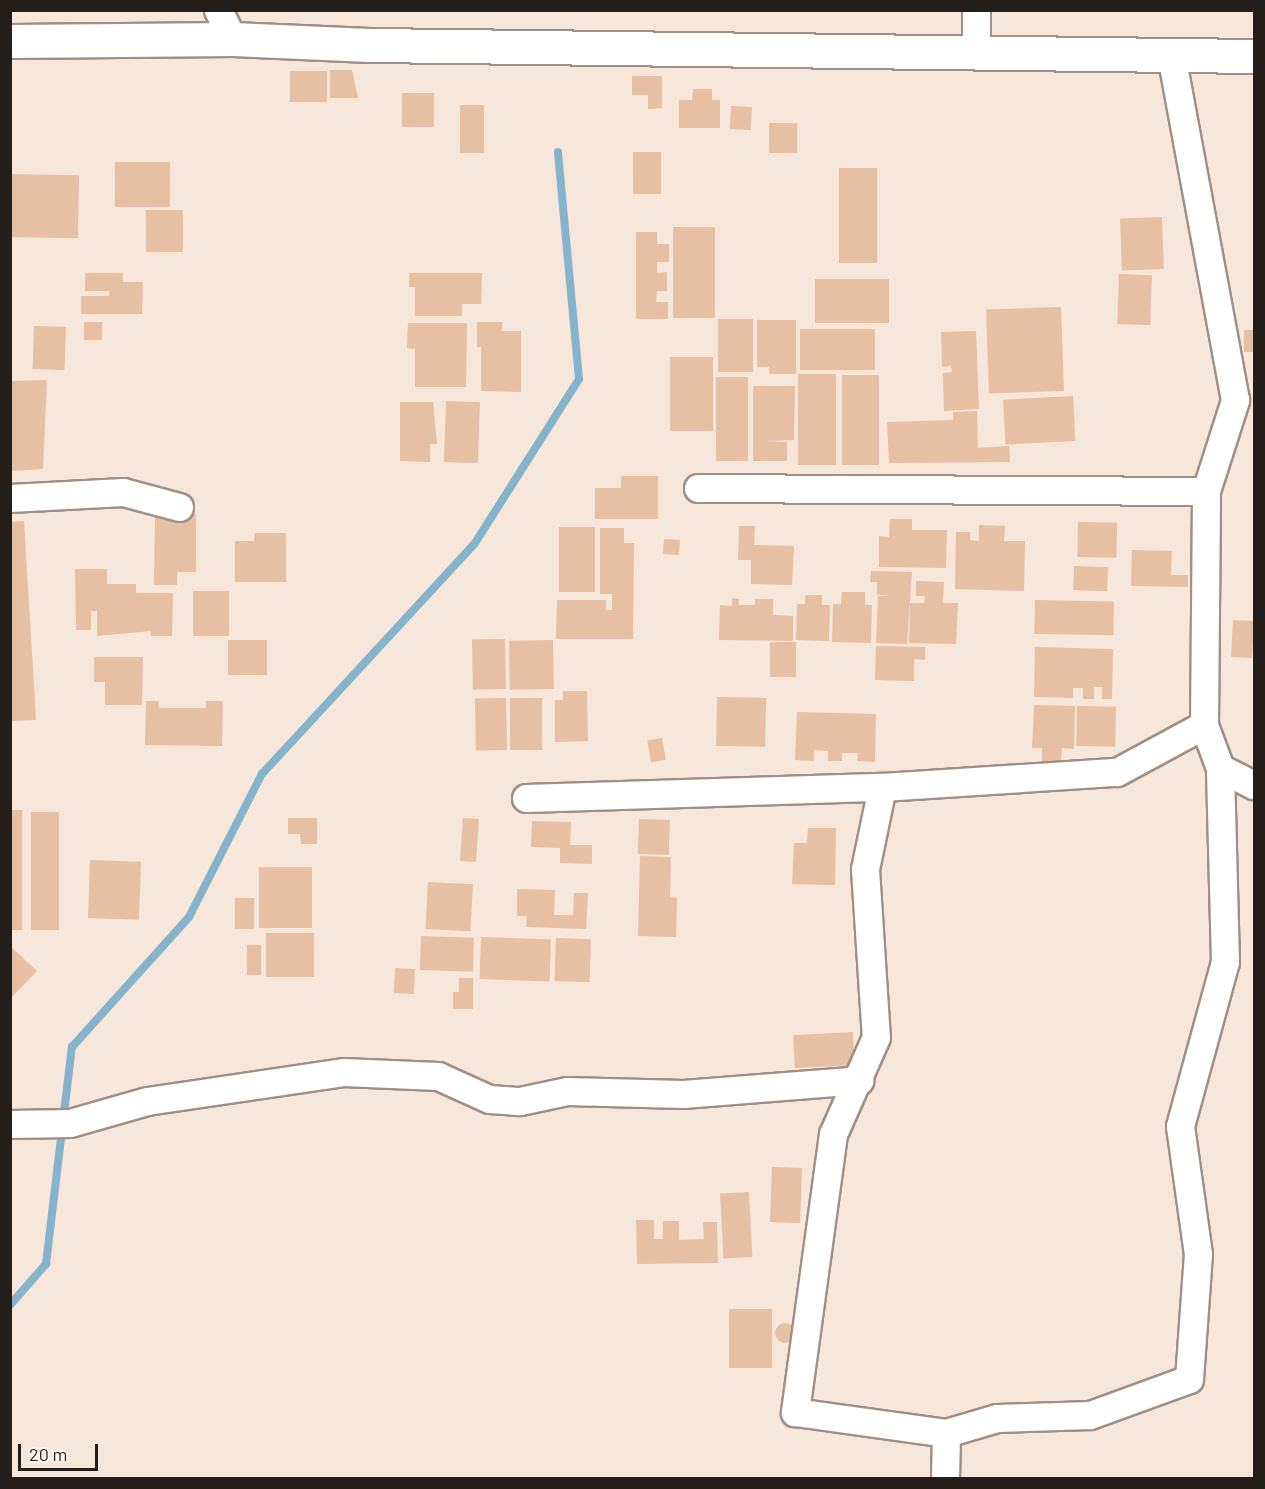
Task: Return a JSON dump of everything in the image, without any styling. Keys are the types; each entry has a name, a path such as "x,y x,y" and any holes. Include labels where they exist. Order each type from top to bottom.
{"street":[{"path":"218,10 233,39"},
{"path":"976,10 976,52"},
{"path":"10,41 233,39 369,45 1254,56"},
{"path":"882,787 865,869 876,1037 859,1080 833,1134 795,1412 946,1433 997,1418 1090,1415 1189,1378 1198,1254 1180,1126 1225,962 1220,768 1204,726 1206,490 1245,401 1171,54"},
{"path":"698,488 1206,490"},
{"path":"10,498 123,492 179,507"},
{"path":"526,798 882,787 1118,772 1204,726"},
{"path":"1220,768 1254,785"},
{"path":"10,1124 70,1122 147,1101 343,1072 438,1076 489,1099 520,1101 567,1091 683,1094 859,1080"},
{"path":"945,1479 946,1433"}],"building":[{"path":"330,70 352,70 358,98 330,98"},
{"path":"290,71 327,71 327,102 290,102"},
{"path":"632,76 662,76 662,108 648,109 648,95 632,95"},
{"path":"693,89 712,89 712,100 720,100 720,128 679,128 679,100 692,100"},
{"path":"402,93 434,93 434,127 402,127"},
{"path":"460,105 484,105 484,153 460,153"},
{"path":"731,106 752,107 751,130 730,129"},
{"path":"769,123 797,123 797,153 769,153"},
{"path":"633,152 661,152 661,194 633,194"},
{"path":"115,162 170,162 170,207 115,207"},
{"path":"839,168 877,168 877,263 839,263"},
{"path":"10,174 79,175 78,238 10,237"},
{"path":"146,210 183,210 183,252 146,252"},
{"path":"1162,217 1164,269 1122,270 1120,218"},
{"path":"673,227 715,227 715,318 673,318"},
{"path":"636,232 657,232 657,244 669,244 669,262 657,262 657,273 667,272 667,291 657,291 656,302 668,302 668,319 636,319"},
{"path":"85,273 123,273 123,282 143,282 142,314 81,314 81,296 109,296 109,291 85,291"},
{"path":"409,273 482,273 481,304 462,304 462,316 415,316 415,287 409,287"},
{"path":"1119,274 1152,275 1150,325 1117,324"},
{"path":"815,279 889,279 889,323 815,323"},
{"path":"1061,307 1064,391 989,394 986,310"},
{"path":"718,319 753,319 753,372 718,372"},
{"path":"757,320 796,320 796,374 769,374 769,367 757,367"},
{"path":"84,322 102,322 102,340 84,340"},
{"path":"477,322 502,322 502,331 521,331 521,392 481,391 481,347 477,347"},
{"path":"408,323 467,323 466,387 415,387 415,349 407,348"},
{"path":"34,326 66,327 64,370 32,369"},
{"path":"800,329 875,329 875,370 800,370"},
{"path":"1244,330 1254,330 1254,352 1244,352"},
{"path":"976,331 979,409 944,411 943,373 952,372 951,366 942,367 941,332"},
{"path":"670,357 713,357 713,431 670,431"},
{"path":"798,374 836,374 836,465 798,465"},
{"path":"842,375 879,375 879,465 842,465"},
{"path":"716,377 748,377 748,461 716,461"},
{"path":"47,380 43,469 10,471 10,381"},
{"path":"753,386 795,386 794,440 767,441 787,442 787,461 753,461"},
{"path":"1073,396 1075,441 1005,445 1003,400"},
{"path":"446,401 480,402 478,463 444,462"},
{"path":"400,402 433,402 437,444 430,444 430,462 400,461"},
{"path":"977,411 978,448 1009,446 1010,462 889,463 887,422 953,420 953,412"},
{"path":"621,476 658,476 658,519 595,519 595,488 621,488"},
{"path":"155,514 196,514 196,572 177,572 177,585 154,585"},
{"path":"890,519 912,519 912,530 947,530 946,568 879,567 879,536 889,537"},
{"path":"24,521 36,720 10,721 10,522"},
{"path":"1078,522 1117,523 1116,558 1077,557"},
{"path":"979,525 1005,526 1004,541 1025,541 1024,591 955,589 956,532 970,532 970,540 979,541"},
{"path":"739,526 755,526 754,545 794,546 792,585 751,584 751,560 738,560"},
{"path":"559,527 595,527 595,592 559,592"},
{"path":"600,528 624,528 624,543 634,543 633,639 556,639 557,600 606,600 606,610 612,610 612,594 600,594"},
{"path":"255,533 286,533 286,582 235,582 235,541 254,541"},
{"path":"664,539 680,540 679,555 663,554"},
{"path":"1132,550 1172,551 1171,575 1188,575 1188,587 1131,586"},
{"path":"1074,566 1108,567 1107,591 1073,590"},
{"path":"75,569 107,569 107,584 136,584 136,593 173,593 172,636 151,636 151,631 97,636 97,611 91,611 91,630 76,630"},
{"path":"871,571 912,572 907,644 876,643 878,596 889,595 877,595 877,582 870,582"},
{"path":"916,581 944,582 943,603 958,603 956,644 909,643 910,603 924,603 925,596 916,596"},
{"path":"193,591 229,591 229,636 193,636"},
{"path":"842,592 865,592 865,605 872,605 871,643 832,642 833,604 841,604"},
{"path":"805,595 822,595 822,605 830,605 829,641 796,640 797,604 805,604"},
{"path":"732,598 739,599 739,605 755,605 755,599 773,599 773,615 793,616 793,641 719,640 720,605 732,606"},
{"path":"1035,600 1114,601 1113,635 1034,634"},
{"path":"1233,620 1254,621 1252,658 1231,657"},
{"path":"505,639 506,689 473,690 472,640"},
{"path":"228,640 267,640 267,675 228,675"},
{"path":"553,640 554,689 510,690 509,641"},
{"path":"770,642 796,642 796,677 770,677"},
{"path":"876,646 925,647 925,660 914,659 914,681 875,680"},
{"path":"1035,647 1113,649 1112,699 1102,699 1102,687 1094,687 1094,699 1083,699 1083,688 1073,688 1073,698 1034,697"},
{"path":"94,657 143,657 142,705 105,705 105,682 94,682"},
{"path":"563,691 587,691 588,741 555,742 555,700 563,700"},
{"path":"717,697 766,698 765,747 716,746"},
{"path":"506,698 507,750 476,751 475,699"},
{"path":"510,698 542,698 542,750 510,750"},
{"path":"146,701 159,701 159,708 206,708 206,701 223,701 222,746 145,745"},
{"path":"1034,705 1075,706 1074,749 1062,748 1061,762 1042,762 1042,748 1032,748"},
{"path":"1077,706 1116,707 1115,747 1076,746"},
{"path":"797,712 876,714 875,762 857,761 858,753 842,753 842,761 828,761 828,751 814,750 814,761 795,760"},
{"path":"662,738 666,760 651,762 647,741"},
{"path":"10,810 22,810 22,930 10,930"},
{"path":"31,812 59,812 59,930 31,930"},
{"path":"288,818 317,818 317,844 301,844 300,834 288,834"},
{"path":"463,818 479,819 476,862 460,861"},
{"path":"639,819 670,820 669,855 638,854"},
{"path":"532,821 571,822 570,845 592,845 592,864 560,863 560,848 531,847"},
{"path":"808,828 836,828 835,885 792,884 794,843 807,843"},
{"path":"640,856 671,857 670,897 677,898 676,937 638,936"},
{"path":"90,860 141,862 139,920 88,918"},
{"path":"259,867 312,867 312,928 259,928"},
{"path":"428,882 473,884 470,931 426,929"},
{"path":"517,889 555,890 554,915 573,915 574,893 588,893 586,929 526,927 527,916 517,916"},
{"path":"235,898 254,898 254,929 235,929"},
{"path":"266,933 314,933 314,977 266,977"},
{"path":"421,936 474,938 473,972 420,970"},
{"path":"481,937 551,939 549,981 480,979"},
{"path":"556,938 591,939 589,982 554,981"},
{"path":"247,945 261,945 261,975 247,975"},
{"path":"10,946 37,971 10,999"},
{"path":"395,968 415,969 414,994 394,993"},
{"path":"459,978 473,978 473,1009 453,1009 453,992 459,992"},
{"path":"853,1032 855,1065 795,1068 793,1035"},
{"path":"772,1167 802,1168 800,1223 770,1222"},
{"path":"749,1192 752,1257 723,1258 720,1194"},
{"path":"636,1220 654,1220 654,1239 663,1239 663,1221 679,1221 679,1240 704,1239 703,1222 717,1222 718,1263 637,1264"},
{"path":"729,1309 772,1309 772,1368 729,1368"},
{"path":"785,1323 792,1326 795,1333 792,1340 785,1343 778,1340 775,1333 778,1326"}],"waterway":[{"path":"10,1305 46,1264 72,1047 189,917 262,774 475,543 579,379 558,152"}]}
